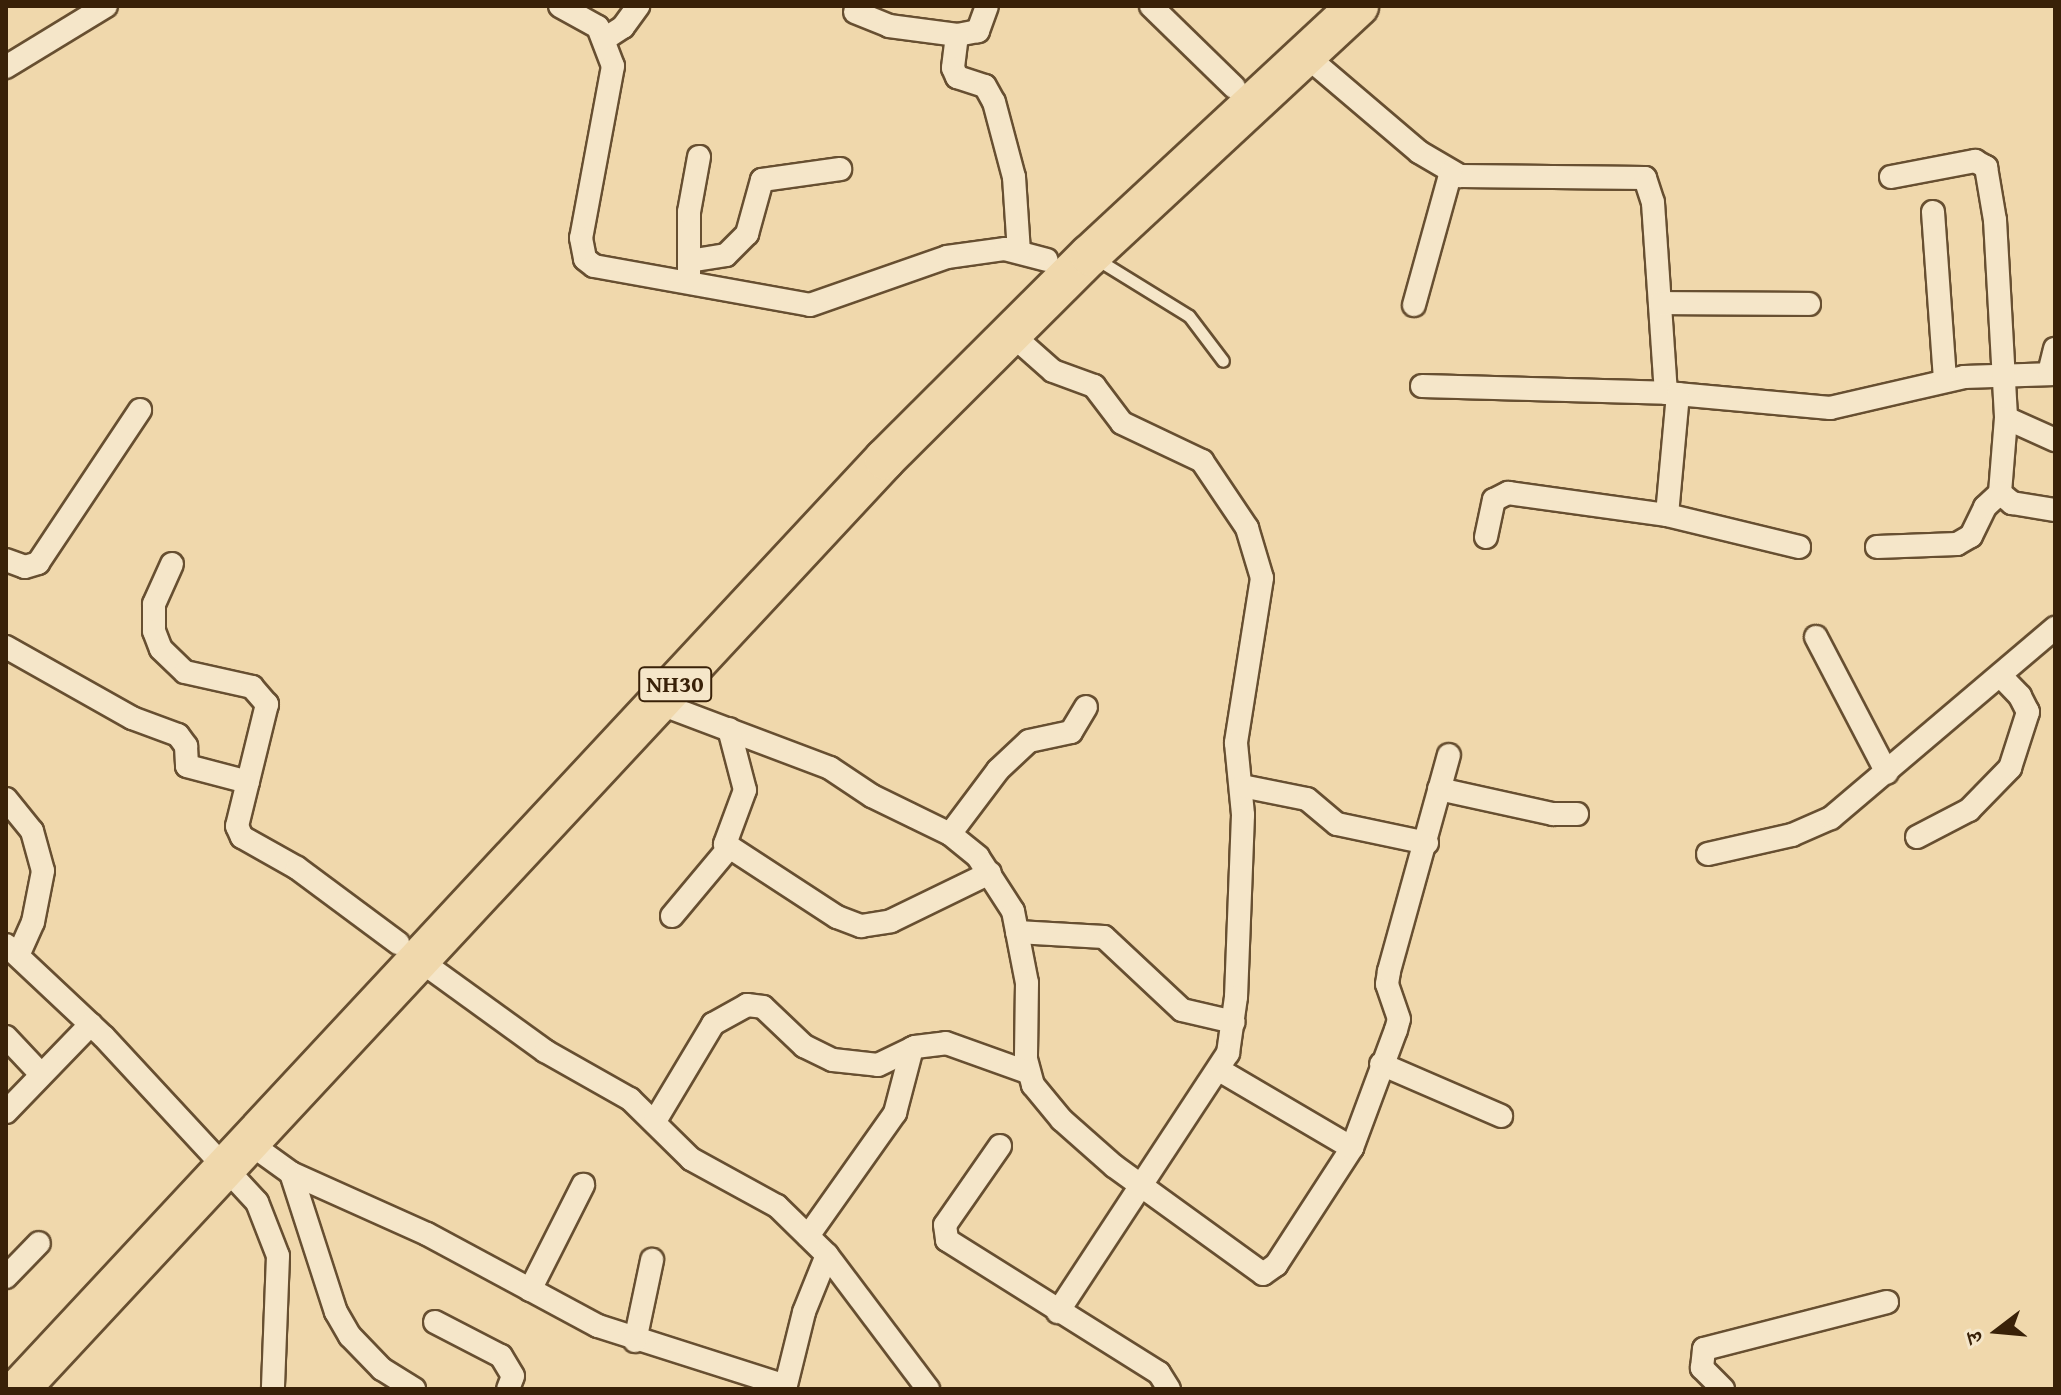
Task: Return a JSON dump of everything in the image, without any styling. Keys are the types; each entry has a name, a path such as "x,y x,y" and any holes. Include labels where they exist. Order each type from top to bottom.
{"highway":[{"name":"NH30","path":"19,1389 226,1153 1033,256 1234,87 1322,6"},
{"name":"NH30","path":"408,951 658,703 1010,333 1358,6"},
{"name":"NH30","path":"6,1365 226,1153"}],"street":[{"path":"6,67 106,6"},
{"path":"560,6 579,14 606,38 613,66 611,94 581,238 585,259 609,272 810,305 947,257 1033,256 1004,133 985,86 954,74 957,35"},
{"path":"855,12 889,26 957,35 978,31 987,6"},
{"path":"1151,6 1234,87"},
{"path":"606,38 623,27 634,7"},
{"path":"1304,54 1419,152 1451,172 1470,178 1525,180 1618,174 1645,178 1653,203 1660,303 1672,394 1667,515"},
{"path":"689,285 689,212 699,157"},
{"path":"1877,547 1957,544 1971,536 1985,507 2000,493 2006,418 1995,220 1986,167 1975,161 1891,177"},
{"path":"689,261 716,259 741,241 762,180 840,169"},
{"path":"1414,305 1451,172"},
{"path":"1933,212 1945,381"},
{"path":"1660,303 1809,304"},
{"path":"1010,333 1053,371 1094,386 1122,423 1202,461 1247,528 1262,578 1238,720 1242,786 1234,1022 1221,1071 1058,1312"},
{"path":"1422,386 1672,394 1830,408 1945,381 2005,372 2052,373 2055,349"},
{"path":"6,560 25,567 38,563 140,410"},
{"path":"2006,418 2055,440"},
{"path":"1486,537 1494,500 1508,493 1667,515 1799,547"},
{"path":"2000,493 2012,503 2055,510"},
{"path":"172,564 154,604 154,631 161,649 185,672 252,687 267,704 237,826 250,846 297,868 545,1051 630,1099 691,1159 777,1206 827,1255 928,1389"},
{"path":"1708,854 1811,828 1887,773 2055,628"},
{"path":"1816,637 1887,773"},
{"path":"6,647 132,718 178,735 186,746 183,760 191,768 248,782"},
{"path":"1917,837 1969,810 2010,768 2028,712 2000,675"},
{"path":"658,703 830,768 872,796 950,834 990,873 1013,911 1017,932 1029,1006 1027,1072"},
{"path":"950,834 998,770 1029,741 1071,732 1086,707"},
{"path":"729,729 745,790 725,838 728,849 837,917 861,926 923,909 990,873"},
{"path":"655,1121 713,1024 747,1005 763,1007 804,1046 833,1060 878,1065 912,1048 937,1043 969,1047 1027,1072 1062,1120 1143,1188 1263,1274 1276,1265 1352,1148 1399,1019 1387,984 1389,971 1449,755"},
{"path":"1242,786 1307,799 1337,824 1427,843"},
{"path":"1439,789 1553,814 1577,814"},
{"path":"6,799 32,831 43,871 33,922 12,950 226,1153 257,1202 278,1256 273,1389"},
{"path":"672,916 728,849"},
{"path":"1017,932 1104,937 1182,1010 1234,1022"},
{"path":"6,1112 39,1072 91,1024"},
{"path":"6,1037 39,1072"},
{"path":"808,1236 895,1113 912,1048"},
{"path":"1381,1064 1501,1116"},
{"path":"1221,1071 1352,1148"},
{"path":"1000,1146 945,1225 945,1235 1058,1312 1159,1373 1169,1389"},
{"path":"226,1153 291,1173 427,1234 530,1290 635,1341 785,1388 804,1312 827,1255"},
{"path":"291,1173 336,1312 350,1336 382,1369 414,1389"},
{"path":"530,1290 583,1185"},
{"path":"6,1277 39,1243"},
{"path":"635,1341 652,1260"},
{"path":"1723,1389 1702,1368 1704,1349 1887,1302"},
{"path":"435,1322 501,1356 513,1376 508,1389"}],"lane":[{"path":"1090,255 1189,316 1223,361"}]}
